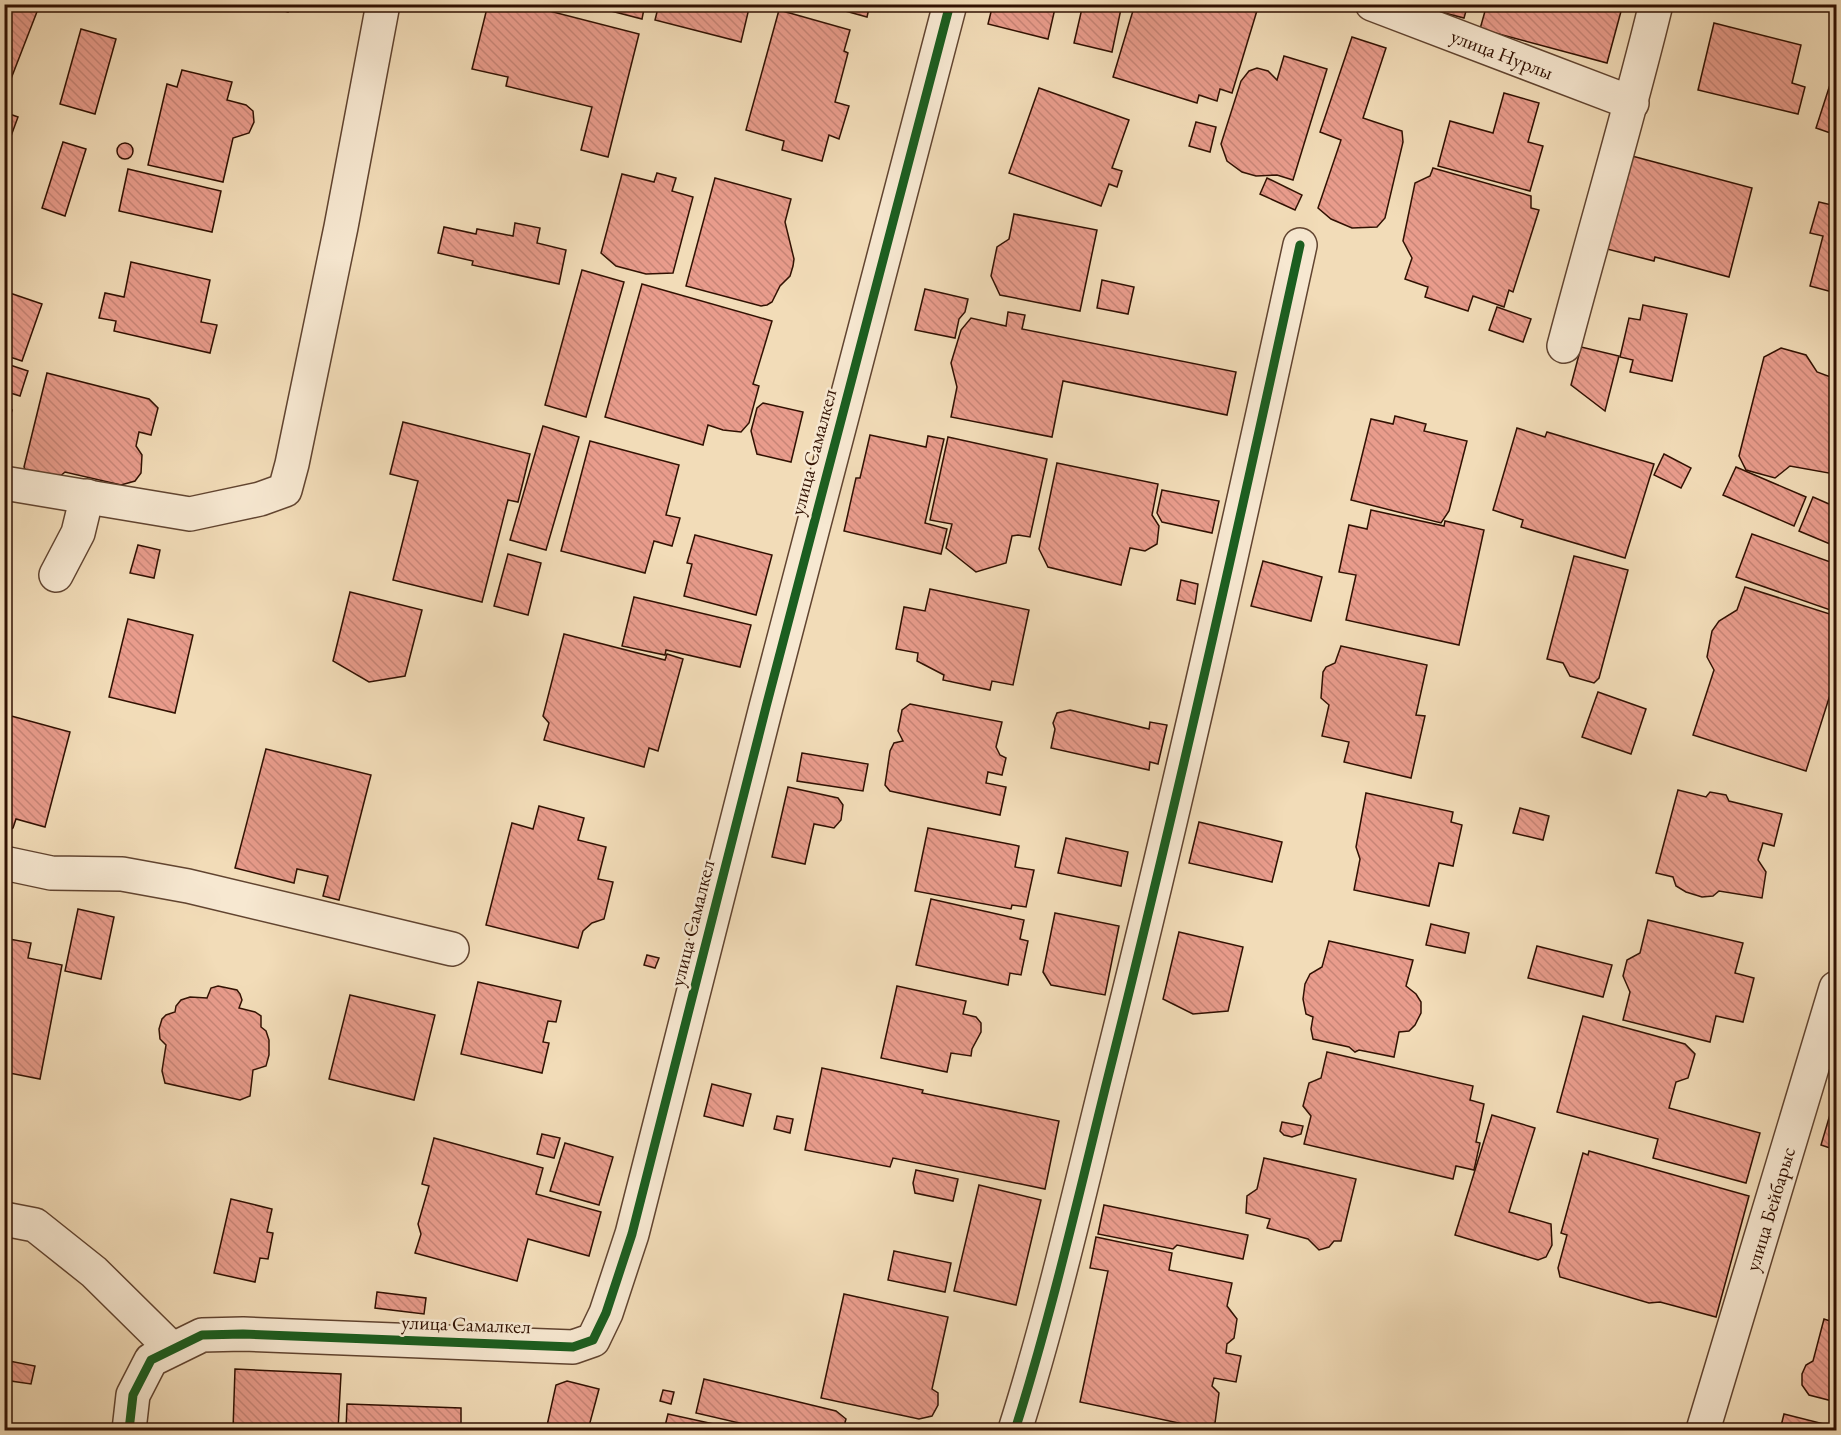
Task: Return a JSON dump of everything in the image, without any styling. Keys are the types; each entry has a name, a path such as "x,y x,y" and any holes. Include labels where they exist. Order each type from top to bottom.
{"street":[{"path":"4,483 190,514 260,499 285,490 321,327 384,4"},
{"name":"улица Самалкел","path":"129,1431 133,1395 151,1360 202,1335 243,1334 573,1347 593,1340 606,1313 632,1234 769,695 950,4"},
{"name":"улица Нурлы","path":"1372,4 1632,103"},
{"path":"1564,346 1597,219 1632,103 1656,4"},
{"path":"1015,1431 1034,1371 1128,997 1240,517 1300,245"},
{"path":"56,575 78,533 87,496"},
{"path":"4,863 51,873 122,874 188,886 452,949"},
{"name":"улица Бейбарыс","path":"1703,1431 1836,988"},
{"path":"5,1219 35,1225 94,1272 171,1349"}],"building":[{"path":"4,4 40,4 7,89 4,88"},
{"path":"260,4 289,4 288,12"},
{"path":"488,4 522,4 639,34 608,157 581,150 592,107 506,86 508,77 472,69"},
{"path":"584,4 645,4 642,19"},
{"path":"659,4 750,4 741,42 655,20"},
{"path":"820,4 870,4 867,17"},
{"path":"993,4 1056,4 1048,39 988,24"},
{"path":"1083,4 1122,4 1112,52 1074,43"},
{"path":"1135,4 1259,4 1232,93 1220,89 1217,101 1199,95 1197,103 1113,77"},
{"path":"1435,4 1468,4 1464,18 1433,10"},
{"path":"1487,4 1623,4 1607,63 1480,29"},
{"path":"779,10 850,30 844,51 848,53 835,102 849,106 839,139 829,135 822,161 782,150 784,141 746,130"},
{"path":"1714,23 1801,45 1792,83 1805,87 1798,114 1698,90"},
{"path":"81,29 116,39 95,114 60,104"},
{"path":"1352,37 1386,48 1363,118 1402,131 1403,142 1385,218 1377,227 1352,228 1331,219 1318,208 1341,140 1320,132"},
{"path":"1284,56 1327,69 1293,180 1277,175 1256,176 1242,172 1227,161 1221,144 1241,81 1249,71 1257,68 1268,71 1277,80"},
{"path":"1836,66 1836,135 1816,128"},
{"path":"182,70 232,82 227,100 246,105 253,111 254,122 249,133 233,138 223,182 148,165 167,84 177,87"},
{"path":"1039,88 1129,120 1112,168 1122,171 1117,187 1109,184 1101,206 1009,173"},
{"path":"1504,93 1539,103 1528,142 1543,146 1530,191 1438,166 1450,121 1493,133"},
{"path":"4,112 18,117 4,155"},
{"path":"1196,122 1216,127 1210,152 1189,146"},
{"path":"63,142 86,149 65,216 42,208"},
{"path":"122,143 128,143 133,151 131,157 122,159 117,154 117,148"},
{"path":"1632,156 1752,188 1729,277 1655,257 1654,261 1607,249"},
{"path":"1433,168 1531,196 1531,208 1539,210 1513,292 1509,290 1504,307 1473,296 1468,311 1425,297 1428,287 1405,279 1412,258 1403,241 1415,183 1430,176"},
{"path":"128,169 221,191 212,232 119,211"},
{"path":"657,173 676,178 672,191 693,197 673,273 646,274 616,266 601,253 622,174 654,182"},
{"path":"715,178 791,199 785,222 794,259 793,266 790,276 780,286 772,302 767,305 761,306 686,286"},
{"path":"1267,178 1302,195 1295,210 1260,194"},
{"path":"1819,202 1836,206 1836,293 1810,286 1823,236 1810,233"},
{"path":"1014,214 1097,230 1080,311 1000,295 991,276 997,247 1009,239"},
{"path":"515,223 540,228 537,243 566,250 559,284 472,265 473,261 438,253 444,227 476,234 477,229 513,236"},
{"path":"131,262 210,280 201,322 217,325 210,353 114,331 116,321 99,318 105,293 124,297"},
{"path":"582,270 624,282 586,417 545,405"},
{"path":"1102,280 1134,287 1128,314 1097,308"},
{"path":"642,284 772,321 753,384 759,386 749,423 741,432 708,425 703,445 605,417"},
{"path":"925,289 968,299 965,312 959,319 955,338 915,330"},
{"path":"4,291 42,304 22,361 4,355"},
{"path":"1643,305 1687,314 1672,381 1630,372 1633,360 1620,357 1629,318 1640,320"},
{"path":"1497,307 1531,319 1523,342 1489,330"},
{"path":"1008,312 1025,315 1022,329 1236,372 1227,415 1063,381 1052,437 951,417 957,387 951,363 961,330 971,318 1006,326"},
{"path":"1581,347 1619,356 1605,411 1571,385"},
{"path":"1781,348 1806,355 1817,372 1836,379 1834,474 1790,466 1775,478 1746,470 1739,456 1764,357"},
{"path":"4,363 28,371 20,396 4,391"},
{"path":"47,373 149,399 158,408 151,435 139,432 136,446 142,455 141,473 135,481 121,485 65,472 52,483 30,478 24,467"},
{"path":"763,403 803,412 791,462 757,454 751,431 757,408"},
{"path":"4,408 12,410 7,428 4,427"},
{"path":"1395,416 1426,424 1424,431 1467,441 1449,511 1441,523 1351,500 1371,419 1393,424"},
{"path":"403,422 530,454 518,502 508,500 482,602 393,580 418,481 390,474"},
{"path":"543,426 579,437 546,550 510,540"},
{"path":"1517,428 1545,437 1547,432 1654,464 1625,558 1521,527 1523,520 1493,510"},
{"path":"870,435 926,447 928,436 944,439 925,523 947,529 941,554 844,531 856,478 860,478"},
{"path":"948,437 1047,459 1030,537 1012,536 1006,563 976,572 946,548 952,524 930,520"},
{"path":"590,441 679,465 666,515 680,518 672,546 654,541 645,573 561,551"},
{"path":"1664,454 1691,468 1681,488 1654,475"},
{"path":"1057,463 1158,484 1152,515 1159,526 1157,544 1145,551 1130,548 1121,585 1048,567 1039,549"},
{"path":"1736,467 1806,497 1794,526 1723,495"},
{"path":"1162,490 1219,501 1212,533 1162,522 1157,513"},
{"path":"1813,497 1836,507 1836,529 1830,544 1799,531"},
{"path":"1371,510 1444,526 1445,521 1484,530 1459,645 1346,620 1356,575 1339,572 1349,525 1367,529"},
{"path":"1752,534 1836,564 1836,612 1736,577"},
{"path":"695,535 772,555 756,615 684,596 692,564 687,563"},
{"path":"138,545 160,550 154,578 130,573"},
{"path":"508,554 541,563 528,615 494,606"},
{"path":"1574,556 1628,570 1599,678 1594,683 1570,676 1563,663 1547,659"},
{"path":"1263,561 1322,577 1311,621 1251,606"},
{"path":"1181,580 1198,584 1195,604 1177,600"},
{"path":"1745,587 1836,616 1836,676 1806,771 1693,735 1714,670 1707,657 1712,631 1719,621 1737,610"},
{"path":"930,589 1029,610 1013,685 992,681 990,690 943,680 944,675 917,661 918,653 896,649 904,607 925,611"},
{"path":"350,592 422,610 405,676 369,682 333,661"},
{"path":"634,597 751,625 740,667 666,650 665,655 622,646"},
{"path":"128,619 193,635 175,713 109,697"},
{"path":"564,634 665,660 667,654 683,659 658,751 649,748 644,767 544,740 549,723 543,716"},
{"path":"1341,646 1427,665 1416,715 1425,716 1411,778 1344,762 1349,742 1322,736 1329,705 1321,698 1323,672 1326,667 1335,663"},
{"path":"1598,692 1646,709 1631,754 1582,737"},
{"path":"910,704 1002,722 996,747 1000,755 1006,758 1002,775 988,772 986,783 1006,787 1000,815 890,791 885,785 890,751 894,743 903,741 898,731 902,710"},
{"path":"1070,710 1149,729 1150,722 1167,725 1158,764 1150,762 1149,770 1051,748 1055,729 1053,723 1057,713"},
{"path":"4,714 70,732 45,827 16,819 13,828 4,833"},
{"path":"266,749 371,775 339,900 323,896 328,876 297,869 294,883 235,868"},
{"path":"802,753 868,764 863,791 797,781"},
{"path":"788,787 838,798 843,805 841,820 834,828 814,824 805,864 772,857"},
{"path":"1678,790 1706,797 1710,792 1726,795 1729,801 1782,814 1774,846 1763,843 1758,860 1766,872 1762,898 1719,891 1713,896 1702,897 1676,886 1673,877 1656,873"},
{"path":"1366,793 1453,812 1451,822 1462,825 1453,866 1439,863 1429,906 1354,890 1360,859 1356,847"},
{"path":"539,806 584,818 578,840 606,847 598,879 613,882 604,919 592,923 583,931 578,948 486,925 512,823 533,829"},
{"path":"1520,808 1549,816 1543,840 1513,833"},
{"path":"1199,822 1282,842 1272,882 1189,863"},
{"path":"928,828 1019,846 1015,867 1034,870 1026,907 1012,905 1011,909 915,891"},
{"path":"1066,838 1128,852 1121,886 1058,873"},
{"path":"931,899 1024,920 1020,939 1028,941 1021,975 1010,973 1008,985 916,965"},
{"path":"78,909 114,917 101,979 65,971"},
{"path":"1055,913 1119,926 1105,995 1051,985 1043,972"},
{"path":"1648,920 1743,943 1735,973 1754,978 1743,1022 1716,1016 1710,1042 1623,1020 1630,992 1623,976 1627,960 1640,953"},
{"path":"1431,924 1469,933 1465,953 1426,945"},
{"path":"1179,932 1243,947 1228,1011 1193,1014 1163,999"},
{"path":"4,938 31,943 28,958 62,965 40,1079 4,1072"},
{"path":"1329,941 1413,960 1406,986 1416,994 1421,1002 1421,1013 1409,1031 1399,1032 1394,1057 1359,1050 1355,1052 1349,1047 1313,1039 1311,1029 1313,1017 1306,1014 1303,999 1305,984 1310,974 1322,967"},
{"path":"1537,946 1612,965 1603,997 1528,978"},
{"path":"647,955 659,958 655,968 644,965"},
{"path":"478,982 561,1001 556,1022 548,1021 543,1042 549,1043 542,1073 461,1054"},
{"path":"218,986 237,990 242,1000 239,1008 261,1016 261,1027 266,1031 269,1040 266,1066 253,1070 250,1096 240,1100 165,1083 162,1071 166,1045 160,1039 159,1029 162,1019 175,1012 181,1000 190,997 207,998 211,988"},
{"path":"897,986 966,1001 963,1014 976,1017 981,1023 981,1032 971,1056 951,1053 947,1072 881,1058"},
{"path":"350,995 435,1015 414,1100 329,1079"},
{"path":"1583,1016 1685,1044 1695,1054 1688,1078 1676,1082 1669,1108 1760,1133 1746,1183 1653,1158 1658,1139 1557,1112"},
{"path":"1327,1052 1473,1086 1470,1100 1484,1104 1476,1142 1480,1143 1474,1170 1456,1166 1453,1179 1304,1144 1311,1116 1303,1106 1309,1083 1321,1078"},
{"path":"822,1068 923,1090 922,1093 1059,1121 1045,1189 893,1158 890,1167 805,1150"},
{"path":"712,1084 751,1094 743,1126 704,1116"},
{"path":"1831,1111 1836,1112 1836,1150 1821,1145"},
{"path":"1492,1115 1535,1128 1509,1212 1551,1224 1552,1245 1546,1257 1538,1260 1455,1235"},
{"path":"777,1116 793,1119 790,1133 774,1129"},
{"path":"1282,1122 1303,1126 1301,1134 1292,1137 1284,1135 1280,1131"},
{"path":"542,1134 560,1138 554,1158 537,1154"},
{"path":"434,1138 543,1168 536,1194 601,1212 589,1256 528,1239 517,1281 415,1253 421,1234 418,1224 429,1186 422,1184"},
{"path":"565,1143 613,1157 599,1205 550,1191"},
{"path":"1589,1151 1749,1196 1716,1317 1660,1302 1649,1303 1560,1277 1558,1268 1567,1235 1561,1233 1583,1153 1588,1155"},
{"path":"1264,1158 1356,1179 1341,1241 1334,1241 1329,1247 1319,1250 1308,1239 1267,1228 1270,1219 1246,1213 1247,1196 1257,1189"},
{"path":"916,1170 958,1179 953,1201 915,1193 913,1183"},
{"path":"979,1185 1041,1200 1016,1305 954,1291"},
{"path":"231,1199 272,1209 267,1232 273,1233 268,1259 260,1258 255,1282 214,1273"},
{"path":"1104,1205 1248,1235 1243,1259 1177,1245 1173,1249 1098,1234"},
{"path":"1096,1237 1172,1253 1169,1270 1232,1283 1227,1306 1237,1319 1234,1338 1227,1344 1226,1353 1241,1356 1236,1382 1214,1378 1212,1386 1219,1393 1215,1423 1202,1428 1080,1402 1108,1271 1090,1268"},
{"path":"894,1251 951,1263 945,1292 888,1280"},
{"path":"377,1292 426,1298 424,1314 375,1308"},
{"path":"844,1294 948,1317 932,1389 938,1393 938,1405 932,1416 919,1419 821,1398"},
{"path":"1824,1319 1836,1323 1836,1402 1809,1395 1802,1385 1802,1374 1806,1365 1813,1361"},
{"path":"4,1360 35,1366 31,1384 4,1380"},
{"path":"235,1369 341,1374 338,1430 233,1430"},
{"path":"704,1379 836,1411 846,1419 843,1430 769,1430 696,1413"},
{"path":"567,1381 599,1389 588,1430 546,1430 556,1385"},
{"path":"663,1390 674,1392 671,1404 660,1401"},
{"path":"347,1404 461,1408 461,1430 346,1430"},
{"path":"668,1414 723,1426 721,1430 664,1430"},
{"path":"1784,1414 1836,1427 1836,1430 1780,1430"}],"cycle path":[{"path":"129,1430 133,1395 151,1360 202,1335 243,1334 573,1347 593,1340 606,1313 632,1234 766,707 950,4"},
{"path":"1015,1430 1064,1257 1158,872 1231,559 1300,245"}]}
